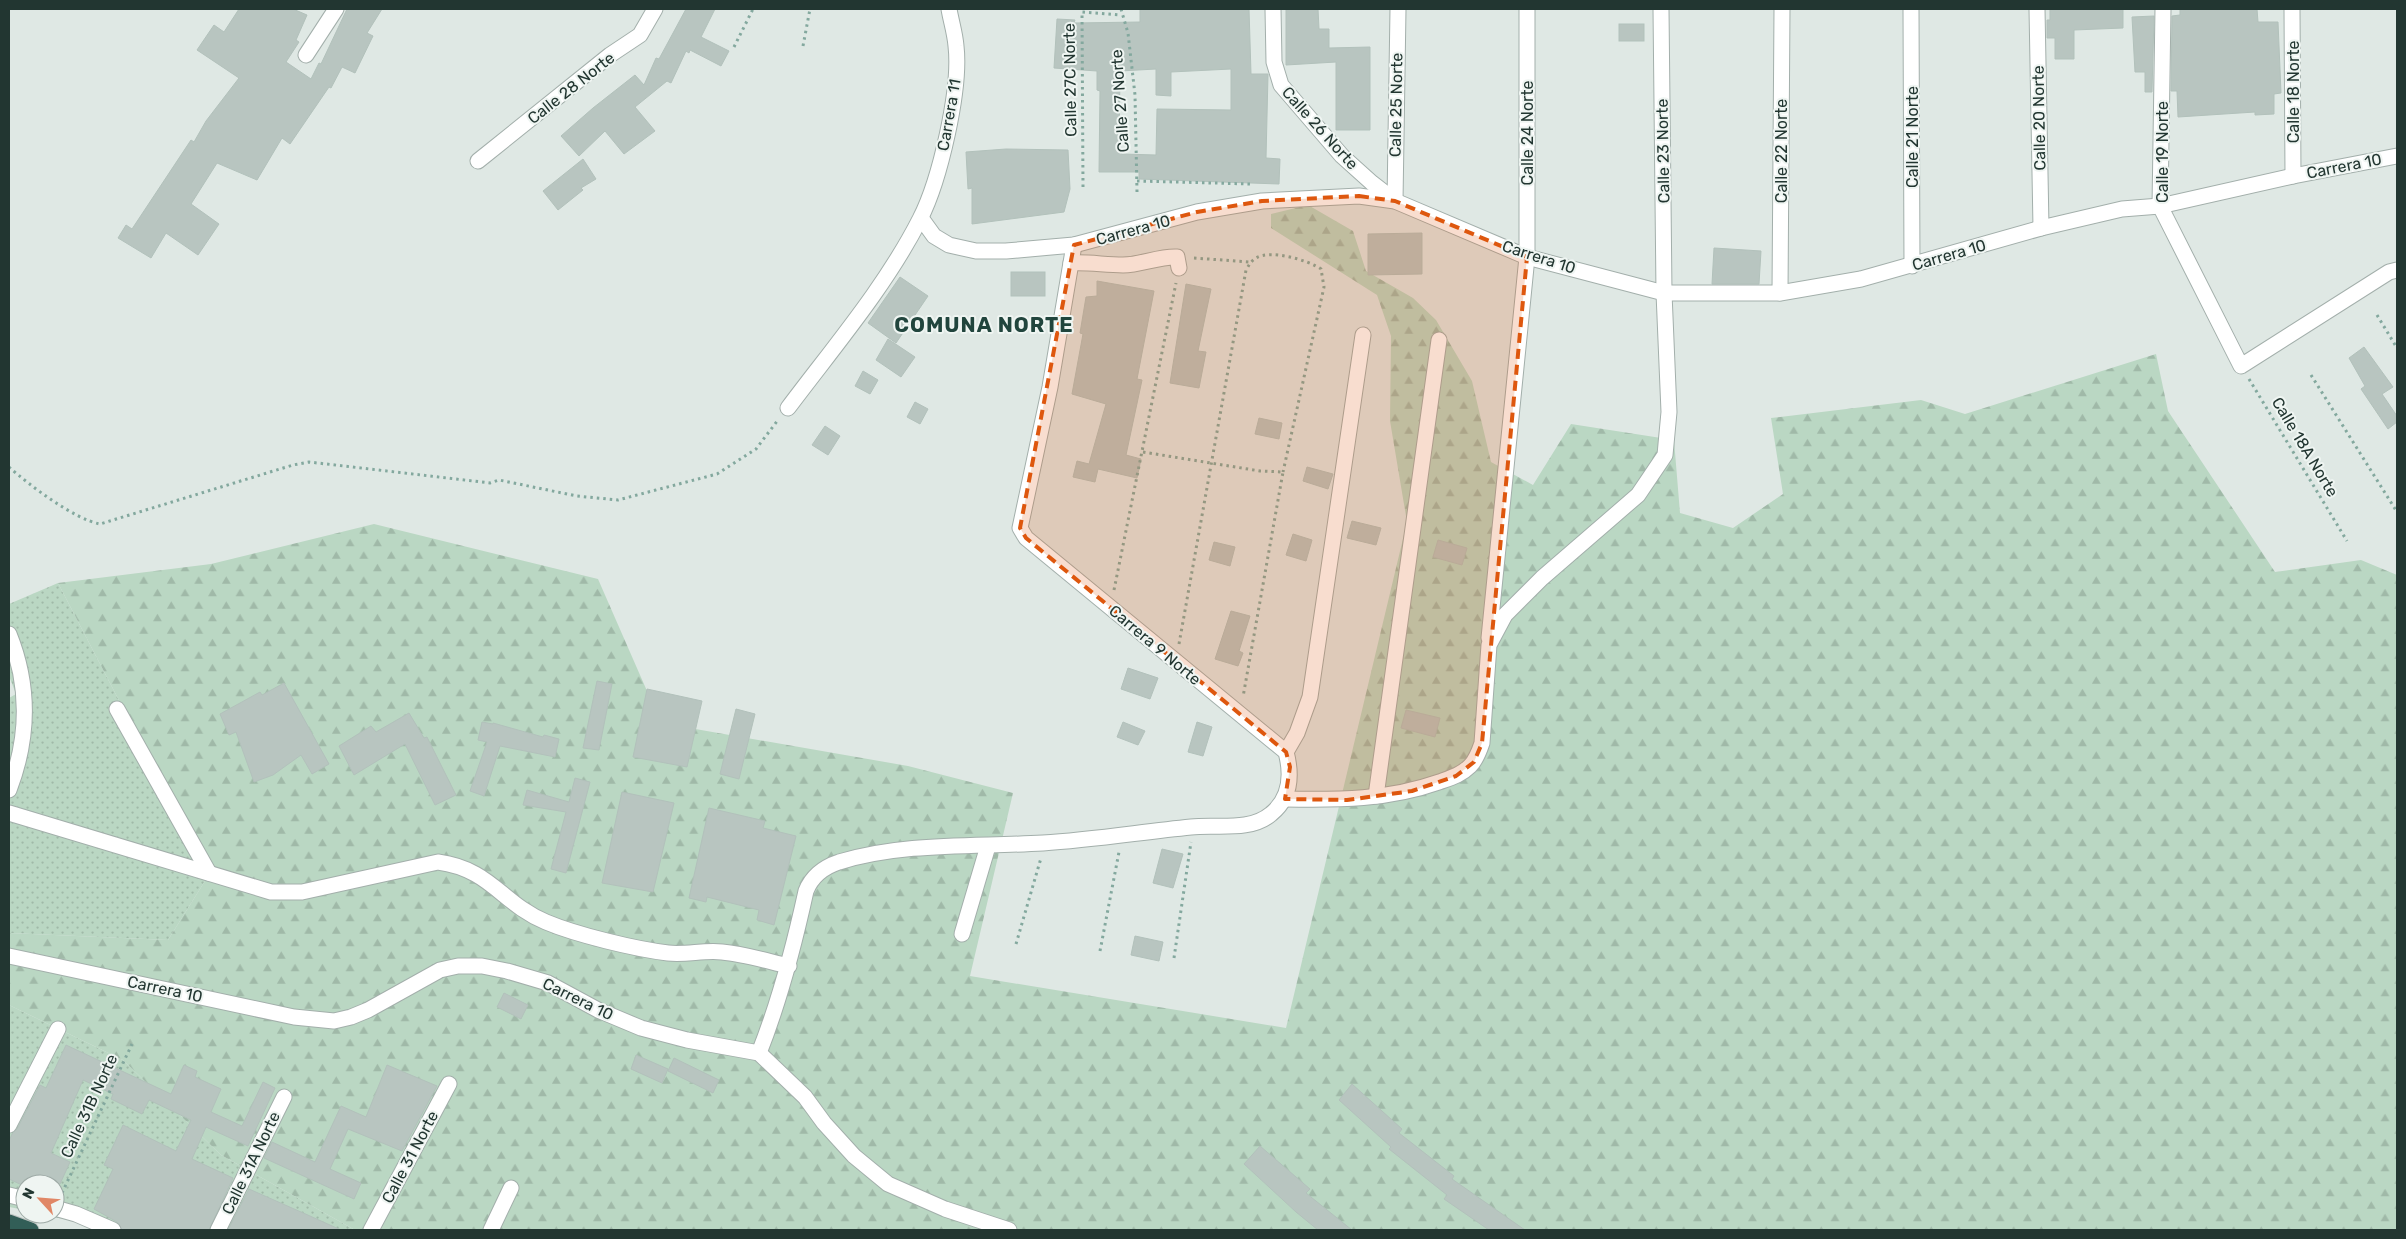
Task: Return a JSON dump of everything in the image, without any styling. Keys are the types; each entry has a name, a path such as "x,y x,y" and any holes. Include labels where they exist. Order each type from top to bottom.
{"highway":[{"path":"9,1222 31,1230"}],"street":[{"path":"306,55 336,9"},
{"name":"Calle 28 Norte","path":"478,160 610,55 640,35 655,9"},
{"name":"Carrera 11","path":"921,218 939,166 956,90 956,47 949,9"},
{"name":"Calle 26 Norte","path":"1274,9 1274,62 1281,85 1342,156 1395,201"},
{"name":"Calle 25 Norte","path":"1395,201 1398,9"},
{"name":"Calle 24 Norte","path":"1285,799 1347,800 1412,791 1456,776 1474,762 1482,743 1489,645 1527,256 1527,9"},
{"name":"Calle 23 Norte","path":"1489,645 1505,615 1542,578 1638,494 1666,455 1669,412 1664,293 1661,9"},
{"name":"Calle 22 Norte","path":"1780,293 1782,9"},
{"name":"Calle 21 Norte","path":"1911,9 1912,266"},
{"name":"Calle 20 Norte","path":"2037,9 2041,228"},
{"name":"Calle 19 Norte","path":"2163,9 2160,206 2241,366"},
{"name":"Calle 18 Norte","path":"2292,9 2293,176"},
{"name":"Carrera 10","path":"921,218 934,236 949,245 976,250 1006,251 1074,246 1197,212 1262,201 1359,196 1395,201 1527,256 1664,293 1780,293 1861,279 2041,228 2122,209 2160,206 2293,176 2397,156"},
{"path":"788,408 883,279 921,218"},
{"name":"Carrera 9 Norte","path":"1074,246 1050,387 1020,528 1026,538 1286,752"},
{"path":"1071,263 1099,262 1122,265 1148,263 1168,256 1178,263"},
{"path":"2241,366 2388,272 2397,270"},
{"path":"1008,1230 945,1209 888,1184 854,1156 824,1123 805,1097 759,1053 773,1019 789,966 806,891 817,874 827,867 839,862 896,851 1046,843 1193,826 1253,824 1271,815 1285,799 1290,784 1290,767 1286,752 1297,733 1310,696 1363,335"},
{"path":"1376,796 1439,340"},
{"path":"9,634 22,674 25,720 19,764 9,790"},
{"path":"117,709 209,873"},
{"path":"9,812 271,892 302,892 438,862 450,863 475,872 516,905 546,922 609,941 669,953 722,952 789,966"},
{"path":"962,934 988,846"},
{"name":"Carrera 10","path":"9,956 294,1018 334,1021 368,1010 440,970 458,966 482,966 548,982 598,1010 641,1028 687,1040 759,1053"},
{"path":"9,1125 58,1029"},
{"name":"Calle 31 Norte","path":"371,1230 449,1084"},
{"name":"Calle 31A Norte","path":"218,1230 284,1097"},
{"path":"491,1230 511,1188"},
{"path":"65,1208 113,1230"}],"path":[{"path":"734,47 753,9"},
{"path":"803,46 810,9"},
{"name":"Calle 27 Norte","path":"1121,9 1121,15 1128,33 1135,95 1137,192"},
{"name":"Calle 27C Norte","path":"1084,187 1082,12 1121,15"},
{"path":"1137,181 1259,184"},
{"path":"1111,608 1143,452 1178,263 1251,262 1266,254 1309,261 1321,269 1324,288 1283,472 1240,714"},
{"path":"1176,662 1246,270 1251,262"},
{"path":"2377,315 2397,348"},
{"name":"Calle 18A Norte","path":"2241,366 2347,541"},
{"path":"2311,375 2397,512"},
{"path":"9,466 74,514 86,521 100,524 309,462 490,483 499,480 577,496 618,500 717,474 756,449 788,408"},
{"path":"1143,452 1260,471 1283,472"},
{"path":"1174,958 1193,826"},
{"path":"1100,951 1122,834"},
{"path":"1016,944 1046,843"},
{"name":"Calle 31B Norte","path":"65,1186 132,1044"}],"highlighted area":[{"path":"1359,196 1395,201 1527,257 1482,743 1474,762 1456,776 1412,791 1347,800 1285,799 1290,767 1286,752 1026,538 1020,528 1074,245 1197,212 1262,201"}],"green space":[{"path":"1308,205 1353,231 1366,271 1413,298 1436,320 1472,381 1491,462 1533,485 1571,424 1674,440 1680,513 1733,528 1783,494 1771,418 1921,400 1965,414 2156,354 2168,411 2275,572 2361,560 2397,575 2397,1230 355,1230 221,1155 123,1060 9,1005 9,933 168,940 205,881 164,787 58,583 211,564 374,524 598,579 661,723 908,766 1013,793 970,976 1286,1028 1407,522 1390,421 1391,336 1377,295 1271,228 1271,214"},
{"path":"58,583 164,787 205,881 168,940 9,933 9,698 16,694 9,676 9,604"},
{"path":"9,1005 123,1060 221,1155 355,1230 93,1230 77,1222 65,1219 65,1174 15,1174 15,1208 9,1207"}],"building":[{"path":"239,9 293,9 307,15 296,40 299,42 286,62 311,79 319,63 321,64 347,9 382,9 367,33 373,36 355,73 342,67 331,88 329,87 290,144 282,138 257,180 217,163 191,204 219,224 198,255 166,233 151,258 118,238 126,225 132,229 191,140 194,142 206,121 239,78 197,50 214,25 224,32"},
{"path":"686,9 715,9 701,37 729,51 721,66 690,50 689,53 686,51 671,83 667,81 635,107 655,131 624,154 605,131 579,156 561,136 635,75 644,85 656,58 659,59"},
{"path":"1140,9 1249,9 1251,74 1268,74 1266,158 1280,159 1279,184 1139,179 1139,172 1099,172 1100,91 1097,90 1097,71 1054,68 1057,19 1075,20 1074,23 1140,22","holes":["1156,69 1156,95 1171,96 1171,72 1231,69 1231,110 1157,109 1156,155 1122,154 1119,152 1120,71"]},
{"path":"1286,9 1318,9 1319,29 1329,29 1329,48 1370,47 1370,130 1336,130 1336,62 1286,65"},
{"path":"2050,9 2123,9 2123,28 2074,30 2074,59 2055,59 2055,38 2047,38 2047,20 2050,20"},
{"path":"2180,9 2257,9 2258,22 2278,22 2281,93 2274,94 2274,114 2255,115 2255,112 2178,117 2177,91 2171,91 2172,16 2180,15"},
{"path":"2154,16 2152,92 2145,92 2145,72 2135,72 2132,17"},
{"path":"1619,24 1644,24 1644,41 1619,41"},
{"path":"1006,149 1068,150 1070,189 1064,212 972,224 972,188 968,189 966,152"},
{"path":"583,159 596,179 581,188 583,190 558,210 543,191"},
{"path":"1422,233 1422,274 1368,275 1368,234"},
{"path":"1714,248 1761,251 1759,284 1712,284"},
{"path":"1011,272 1045,272 1045,296 1011,296"},
{"path":"900,277 928,296 896,343 868,323"},
{"path":"1097,281 1154,291 1137,379 1142,380 1126,455 1141,459 1137,478 1098,469 1095,482 1073,477 1077,461 1089,464 1106,404 1072,394 1083,334 1080,333 1086,297 1097,296"},
{"path":"1186,284 1211,289 1198,351 1206,352 1199,388 1170,383"},
{"path":"888,339 915,357 901,377 876,360"},
{"path":"2364,347 2393,387 2382,394 2397,416 2397,422 2388,429 2361,389 2365,386 2349,358"},
{"path":"863,371 878,380 870,394 855,386"},
{"path":"915,402 928,409 920,424 907,417"},
{"path":"1259,418 1282,423 1279,439 1255,434"},
{"path":"825,426 840,436 828,455 812,445"},
{"path":"1307,467 1333,474 1328,489 1303,481"},
{"path":"1352,521 1381,528 1376,545 1347,538"},
{"path":"1293,534 1312,540 1306,561 1286,555"},
{"path":"1438,540 1467,548 1462,565 1433,557"},
{"path":"1214,542 1235,547 1230,566 1209,560"},
{"path":"1231,611 1250,616 1239,651 1243,653 1238,666 1215,659"},
{"path":"1128,668 1158,678 1150,699 1121,689"},
{"path":"597,681 612,684 599,750 583,748"},
{"path":"284,683 329,764 312,774 301,755 273,775 254,782 236,732 229,735 220,714 260,692 262,695"},
{"path":"647,689 702,701 687,767 633,757"},
{"path":"736,709 755,714 739,779 720,774"},
{"path":"1406,710 1440,718 1435,737 1401,728"},
{"path":"409,713 424,738 427,737 456,795 435,805 405,744 354,775 339,746 371,726 376,732"},
{"path":"482,722 559,739 555,757 500,746 484,796 470,791 487,742 478,740"},
{"path":"1123,722 1145,731 1138,745 1117,737"},
{"path":"1197,722 1212,727 1203,756 1188,752"},
{"path":"575,778 590,782 566,873 551,869 566,812 523,805 527,790 569,802"},
{"path":"622,792 674,803 653,892 602,883"},
{"path":"709,808 765,821 763,828 796,836 774,925 757,920 759,910 707,897 706,902 689,898"},
{"path":"1162,849 1183,854 1173,888 1153,883"},
{"path":"1135,936 1163,942 1159,961 1131,955"},
{"path":"504,993 528,1005 521,1019 497,1007"},
{"path":"66,1045 171,1094 184,1065 197,1071 195,1077 221,1089 211,1112 242,1126 263,1082 275,1088 248,1146 206,1127 192,1159 233,1178 209,1230 122,1230 117,1222 94,1209 113,1169 104,1165 123,1125 176,1151 191,1120 149,1100 142,1114 111,1099 113,1094 83,1080 51,1153 70,1162 65,1174 15,1174 15,1182 9,1179 9,1141 40,1085 46,1088"},
{"path":"636,1055 668,1069 662,1083 631,1069"},
{"path":"674,1058 719,1080 713,1093 668,1071"},
{"path":"387,1065 437,1086 402,1151 348,1129 330,1169 361,1183 354,1199 264,1158 272,1142 315,1162 341,1106 366,1117"},
{"path":"1352,1084 1402,1129 1399,1133 1454,1176 1452,1179 1525,1230 1489,1230 1444,1199 1447,1195 1389,1149 1391,1147 1339,1100"},
{"path":"1260,1146 1310,1189 1306,1193 1352,1230 1318,1230 1296,1212 1244,1164"},
{"path":"249,1189 310,1216 341,1230 228,1230"}],"district":[{"name":"COMUNA NORTE","path":"984,324"}]}
